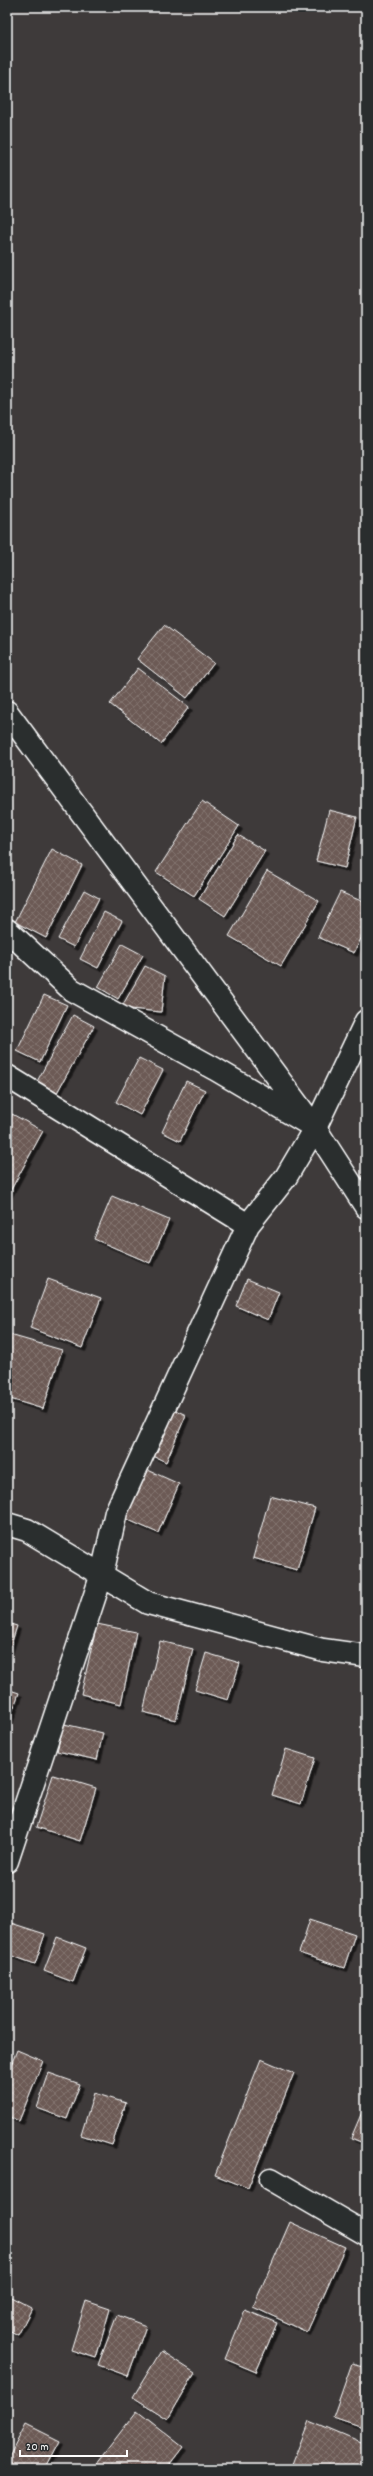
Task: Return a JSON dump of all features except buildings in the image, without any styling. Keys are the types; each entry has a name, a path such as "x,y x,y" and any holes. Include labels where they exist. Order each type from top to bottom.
{"street":[{"path":"7,712 314,1128 366,1207"},
{"path":"7,930 72,990 215,1069 314,1128"},
{"path":"7,1861 102,1574 116,1512 248,1225 286,1177 314,1128 366,1021"},
{"path":"7,1076 248,1225"},
{"path":"7,1524 27,1530 148,1603 323,1650 366,1656"},
{"path":"271,2180 366,2234"}]}
